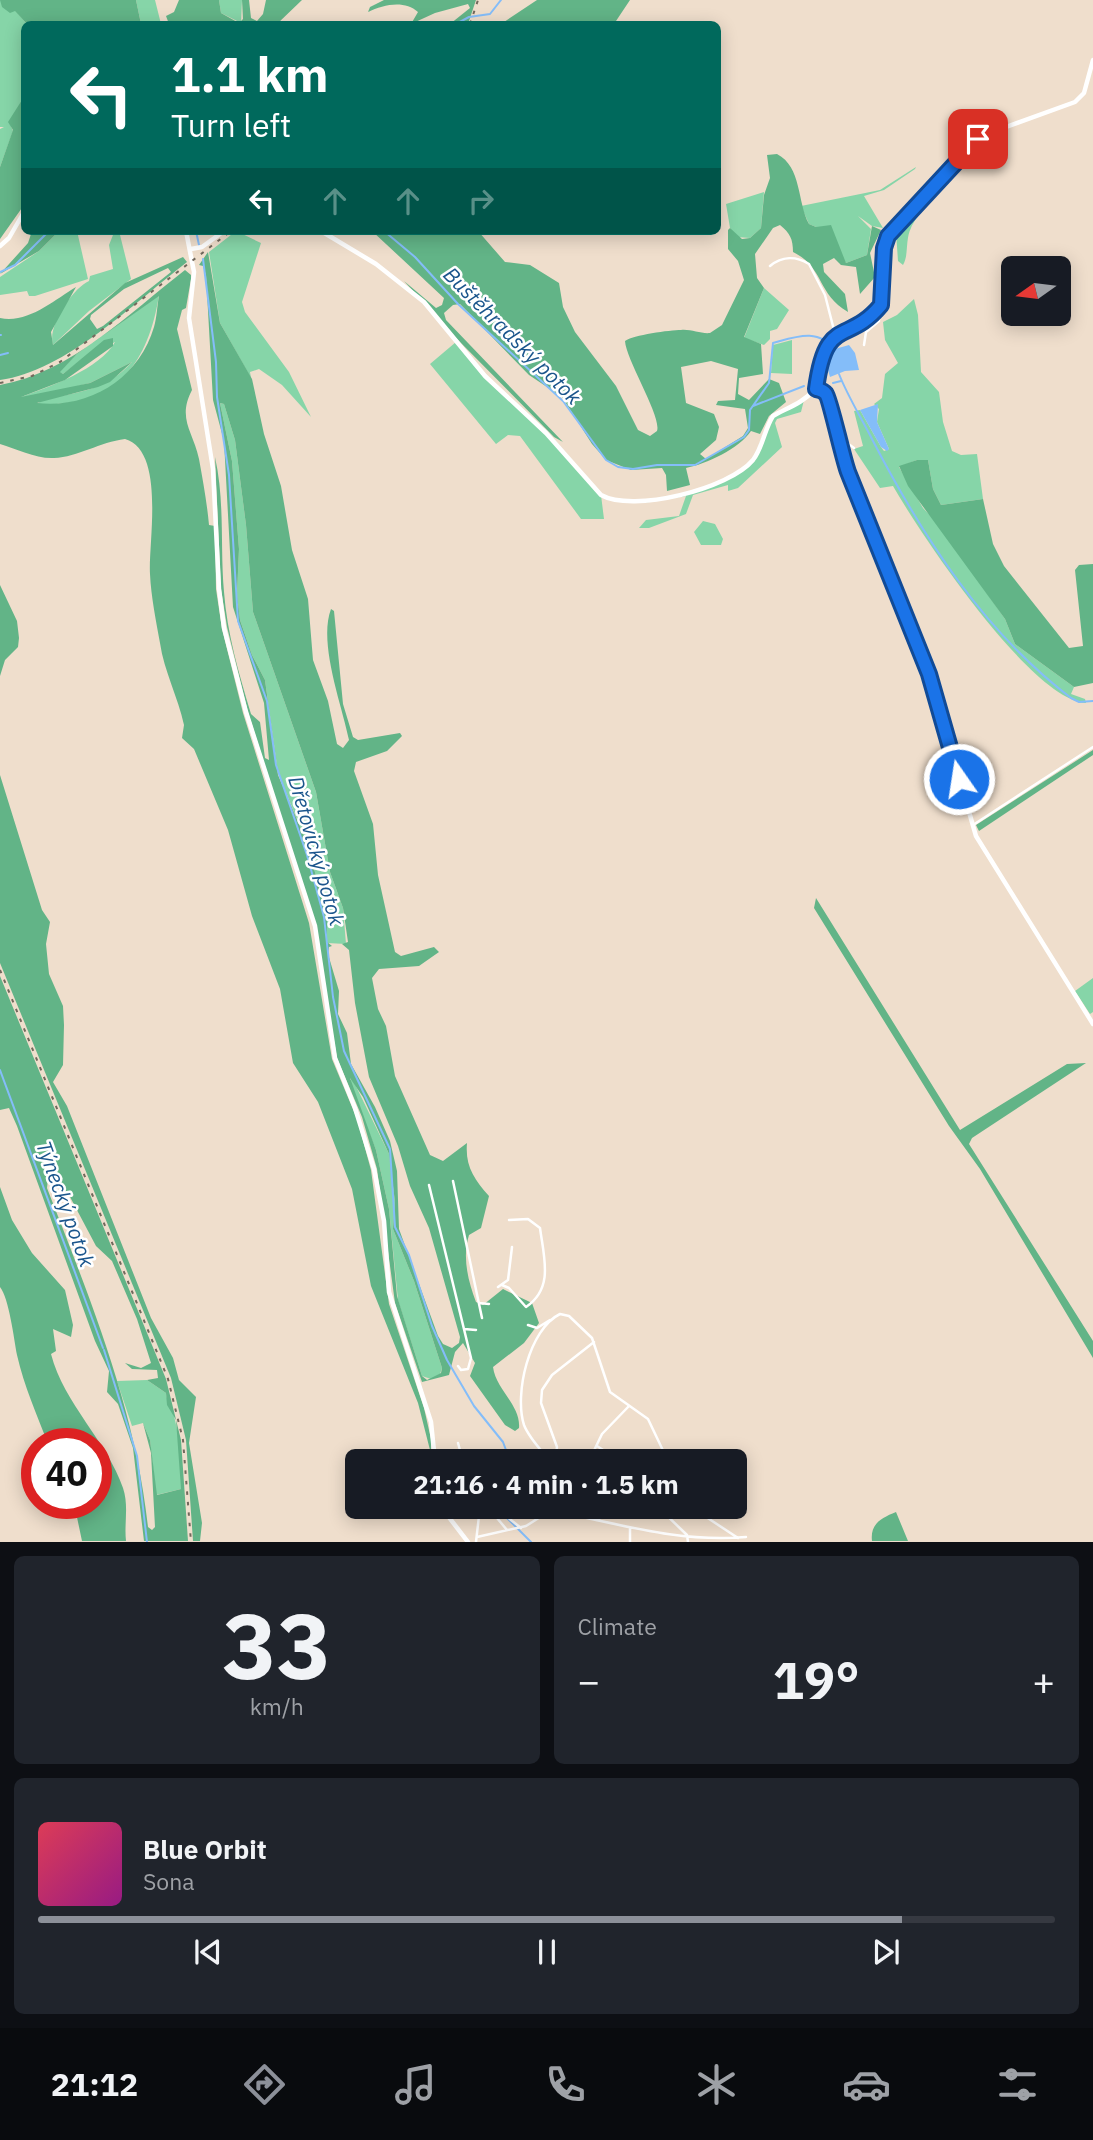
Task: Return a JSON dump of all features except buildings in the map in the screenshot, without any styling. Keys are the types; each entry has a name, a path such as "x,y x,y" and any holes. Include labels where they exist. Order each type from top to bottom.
{"street":[{"path":"864,345 866,332 879,321 878,309 884,295 884,245 895,227 984,135 1060,109 1080,98 1093,60"},
{"path":"0,246 21,217"},
{"path":"187,235 191,249 189,257 194,272 189,318 213,469 219,589 224,628 246,712 314,926 335,1058 363,1129 374,1170 384,1221 389,1292 431,1422 434,1449"},
{"path":"191,249 202,247 218,235"},
{"path":"328,235 383,269 424,302 485,376 546,433 590,485 612,501 655,499 729,478 752,460 772,416 804,400 816,389 823,353 835,334 878,309"},
{"path":"770,266 786,258 809,264 825,295 835,334"},
{"path":"816,389 827,396 835,434 929,674 972,826 984,851 1093,1024"},
{"path":"835,434 854,448"},
{"path":"972,826 1093,747"},
{"path":"453,1181 482,1318"},
{"path":"429,1185 471,1364 465,1370 457,1367"},
{"path":"509,1220 527,1219 540,1228 545,1280 539,1298 526,1307 509,1288 500,1286 511,1271 512,1247"},
{"path":"477,1301 481,1305 489,1304"},
{"path":"528,1325 537,1328 560,1314 569,1316 594,1342 610,1392 652,1425 663,1449"},
{"path":"541,1449 524,1425 521,1383 542,1330 553,1318"},
{"path":"464,1329 476,1330"},
{"path":"557,1449 541,1403 542,1390 552,1375 594,1342"},
{"path":"595,1449 602,1434 629,1406"},
{"path":"458,1443 460,1449"},
{"path":"596,1446 601,1449"},
{"path":"450,1519 468,1542"},
{"path":"479,1519 477,1539 517,1529 534,1519"},
{"path":"498,1519 507,1530"},
{"path":"509,1519 517,1529"},
{"path":"593,1519 688,1540 746,1537"},
{"path":"669,1519 688,1540"},
{"path":"709,1519 738,1538"},
{"path":"630,1528 630,1542"}],"green space":[{"path":"0,0 6,0 24,21 21,21 21,121 11,126 13,131 0,167 0,129 4,127 0,127"},
{"path":"0,0 136,0 140,21 24,21 15,11 10,13 2,7"},
{"path":"136,0 155,0 160,21 140,21"},
{"path":"179,0 219,0 221,13 235,21 168,21 166,16 174,12"},
{"path":"219,0 242,0 241,21 221,13"},
{"path":"242,0 249,0 251,18 257,21 241,21"},
{"path":"266,0 302,0 280,21 257,21 263,14"},
{"path":"384,0 476,0 469,21 454,21 470,8 468,4 418,21 413,21 418,12 407,6 387,5 368,12 370,7"},
{"path":"537,0 630,0 616,21 506,21"},
{"path":"21,102 21,209 0,239 0,167 13,130 8,122"},
{"path":"1000,130 1002,132 980,148 926,205 909,233 903,265 898,261 896,232 976,143"},
{"path":"777,154 791,167 809,224 816,227 831,225 846,263 867,255 872,226 881,230 870,253 875,277 860,294 856,267 841,265 834,258 823,264 824,272 845,294 848,312 830,297 811,265 793,252 792,240 786,231 780,225 773,228 755,254 757,278 764,288 744,337 761,344 763,374 739,378 738,394 749,400 769,379 779,383 786,402 769,416 760,434 751,431 739,444 722,455 686,468 690,485 667,491 666,475 662,468 631,470 606,460 592,444 562,397 529,375 460,304 453,305 444,313 446,320 563,442 554,437 404,281 436,308 442,305 444,298 376,235 481,235 505,262 530,265 559,283 563,307 575,332 616,386 638,430 650,436 657,431 657,424 625,341 669,331 710,333 722,325 744,280 738,261 728,249 728,230 730,228 742,239 750,238 761,228 764,195 770,178 767,155","holes":["711,361 738,369 735,400 718,401 716,405 745,409 748,428 743,436 706,459 700,454 716,440 719,427 714,414 686,403 681,367"]},
{"path":"916,167 884,190 864,196 883,228 872,226 858,216 871,229 867,255 846,263 816,227 809,224 801,206 880,190"},
{"path":"764,192 761,228 750,238 736,237 730,228 726,204"},
{"path":"31,235 55,235 39,251 0,274 28,243"},
{"path":"55,235 78,235 88,279 35,296 29,296 27,291 0,295 0,277 39,251"},
{"path":"113,235 120,235 131,279 89,311 53,345 54,328 69,299 89,281 90,276 113,269 109,245"},
{"path":"231,235 244,235 261,243 242,302 245,312 289,372 311,417 282,385 259,369 250,372 251,378 220,323 209,252"},
{"path":"208,252 220,323 252,379 264,434 281,486 292,550 308,599 313,660 328,701 337,744 343,748 349,740 329,656 327,639 331,609 334,611 343,704 353,737 358,740 400,733 402,736 387,751 356,762 354,771 373,824 378,875 395,952 401,956 434,947 439,952 419,966 379,969 372,978 378,1009 386,1026 395,1076 430,1155 443,1161 467,1143 467,1159 472,1172 489,1196 481,1228 469,1235 467,1243 467,1269 476,1302 483,1305 503,1289 532,1303 539,1323 524,1343 493,1367 519,1420 519,1428 515,1431 505,1425 470,1376 475,1363 463,1343 455,1352 449,1375 422,1382 395,1303 377,1169 362,1117 337,1058 314,921 248,712 227,627 221,589 215,457 220,491 228,623 251,714 260,722 265,758 269,760 264,703 233,607 224,441 213,400 206,275 203,266 199,265","holes":["220,403 224,404 235,440 253,612 316,792 330,872 343,908 348,942 342,944 349,950 355,1003 369,1077 398,1146 410,1186 429,1228 460,1337 459,1343 452,1348 443,1344 438,1336 399,1229 397,1171 390,1141 351,1064 347,1033 338,1014 339,991 328,954 329,947 332,946 327,942 327,919 318,882 304,836 278,775 265,680 252,655 240,620 237,594 239,549 232,461","350,1078 363,1097 389,1154 395,1202 393,1229 414,1281 442,1368 441,1373 427,1380 422,1376 397,1296 389,1209 376,1150"]},
{"path":"183,257 187,262 74,350 50,364 0,380 0,318 21,318 31,314 76,287 51,332 53,345 125,283","holes":["168,268 171,272 103,326 97,329 90,319 91,315 124,289"]},
{"path":"185,270 191,275 186,308 182,310 177,329 192,390 186,417 199,459 209,525 215,526 216,589 222,629 243,713 309,923 332,1059 357,1119 371,1170 389,1304 424,1408 431,1449 418,1403 371,1286 352,1189 318,1102 293,1063 280,989 252,916 228,830 194,749 182,738 184,725 162,653 153,600 150,574 152,499 146,461 138,447 125,439 54,458 33,455 0,444 0,385 51,368 96,340 77,354 60,372 63,374 104,340 113,338 113,346 65,380 21,397 90,383 132,362 110,382 37,403 76,401 110,386 137,361 147,345 155,323 159,296 100,338"},
{"path":"764,288 789,310 777,329 770,331 770,339 764,345 744,338"},
{"path":"159,295 154,320 136,361 123,377 107,390 64,403 37,404 44,399 103,384 132,362 90,383 26,399 21,397 73,376 98,361 115,342 81,360 63,374 59,372 77,354"},
{"path":"914,299 918,315 921,372 939,392 943,422 952,451 961,455 977,454 983,499 941,505 933,489 928,460 917,460 899,467 923,508 940,526 1005,619 1015,644 1074,687 1071,694 1085,699 1086,703 1063,695 1037,675 1009,646 952,576 893,486 880,488 854,449 863,446 854,411 860,410 881,447 884,451 889,449 877,422 879,409 874,404 882,398 885,374 898,363 885,340 883,322 897,315"},
{"path":"792,340 792,374 771,373 773,345"},
{"path":"456,342 485,376 546,433 601,495 604,519 581,519 520,436 508,435 496,444 430,364"},
{"path":"804,400 801,412 777,419 775,423 782,447 738,488 728,491 728,485 693,495 686,514 649,528 639,528 646,520 679,516 686,496 643,503 612,501 646,500 688,493 727,479 753,458 771,419"},
{"path":"220,403 224,404 235,440 253,612 316,792 330,872 343,908 346,944 327,943 327,919 318,882 304,836 278,773 265,680 252,655 240,620 237,594 239,549 232,461"},
{"path":"917,460 928,460 933,489 941,505 983,499 993,544 1004,566 1069,648 1083,646 1075,570 1079,565 1093,564 1093,683 1074,687 1015,644 1005,619 908,486 899,466"},
{"path":"703,521 715,524 723,539 721,545 701,545 694,532"},
{"path":"0,585 17,621 19,638 18,647 5,660 0,676"},
{"path":"1093,750 1093,755 979,831 976,825"},
{"path":"0,775 42,910 50,922 46,944 49,974 63,1006 64,1025 63,1065 53,1082 67,1106 151,1318 173,1358 179,1380 196,1397 189,1443 202,1523 200,1541 193,1541 186,1440 171,1378 0,963"},
{"path":"816,898 960,1130 1067,1064 1086,1063 972,1138 969,1144 1093,1341 1093,1358 980,1169 949,1126 814,908"},
{"path":"0,976 166,1379 181,1440 188,1541 144,1541 133,1448 118,1404 107,1392 109,1371 95,1341 17,1126 9,1108 0,1110","holes":["48,1179 69,1195 96,1246 112,1261 137,1319 151,1363 141,1368 125,1363 132,1369 157,1370 158,1378 147,1380 166,1393 167,1405 176,1420 181,1489 157,1495 150,1440 143,1423 151,1453 155,1527 152,1530 148,1527 142,1483 122,1396 94,1312 47,1188"]},
{"path":"1093,978 1093,1012 1090,1014 1075,991"},
{"path":"352,1078 389,1154 395,1202 393,1229 414,1281 442,1368 440,1374 431,1379 422,1376 398,1300 389,1209 376,1150 349,1082"},
{"path":"0,1187 12,1220 32,1253 65,1290 73,1325 71,1337 53,1329 56,1351 51,1354 65,1389 90,1428 42,1428 27,1389 17,1355 9,1309 0,1287"},
{"path":"147,1380 166,1393 175,1420 180,1454 181,1489 156,1495 150,1440 143,1423 132,1426 117,1381"},
{"path":"112,1463 126,1501 126,1541 82,1541 77,1519 112,1519"},
{"path":"896,1512 908,1541 872,1541 873,1530 878,1522"}],"water":[{"path":"849,345 855,353 859,370 845,371 830,377 825,360 828,351"},
{"path":"878,404 877,422 889,449 887,451 881,447 860,410"}],"waterway":[{"path":"462,21 469,17 490,14 501,0"},
{"path":"0,272 15,265 45,235"},
{"name":"Dřetovický potok","path":"197,235 199,245"},
{"name":"Buštěhradský potok","path":"389,235 415,257 458,304 563,401 606,460 618,467 633,469 657,465 695,465 744,437 749,430 750,410 769,383 773,343 814,336 822,339 834,351"},
{"name":"Dřetovický potok","path":"203,259 216,362 217,397 229,475 238,621 267,701 276,765 307,855 324,917 333,997 344,1051 390,1149 395,1227 409,1255 432,1326 447,1360 474,1406 506,1449"},
{"path":"0,355 8,353"},
{"name":"Buštěhradský potok","path":"839,374 892,477 958,581 1010,643 1040,672 1071,698 1079,702 1093,701"},
{"path":"833,383 841,381"},
{"path":"753,406 804,386"},
{"name":"Týnecký potok","path":"0,1070 103,1348"},
{"name":"Týnecký potok","path":"104,1350 137,1456 147,1542"},
{"name":"Dřetovický potok","path":"508,1519 531,1542"}],"railway":[{"path":"471,21 478,0"},
{"path":"0,383 32,376 60,362 226,235"},
{"path":"0,970 168,1379 183,1440 191,1542"}],"route":[{"path":"959,779 929,674 837,441 829,400 825,393 816,389 823,353 830,339 873,313 881,305 884,295 884,248 888,236 978,139"}]}
